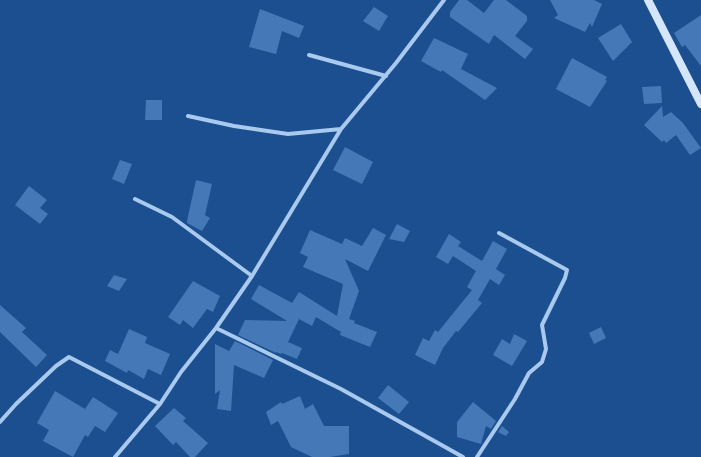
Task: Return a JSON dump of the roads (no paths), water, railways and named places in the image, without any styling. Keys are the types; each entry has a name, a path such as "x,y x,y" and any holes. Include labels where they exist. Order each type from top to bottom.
{"main road":[{"path":"648,0 701,104"}],"street":[{"path":"115,457 160,404 181,372 216,328 252,276 341,130 386,76 444,0"},
{"path":"309,55 386,76"},
{"path":"188,116 234,126 288,134 341,130"},
{"path":"135,199 172,217 252,276"},
{"path":"477,457 515,399 529,373 542,362 546,349 542,325 565,278 567,270 499,233"},
{"path":"216,328 341,390 463,457"},
{"path":"0,422 16,404 56,366 69,357 160,404"}]}
